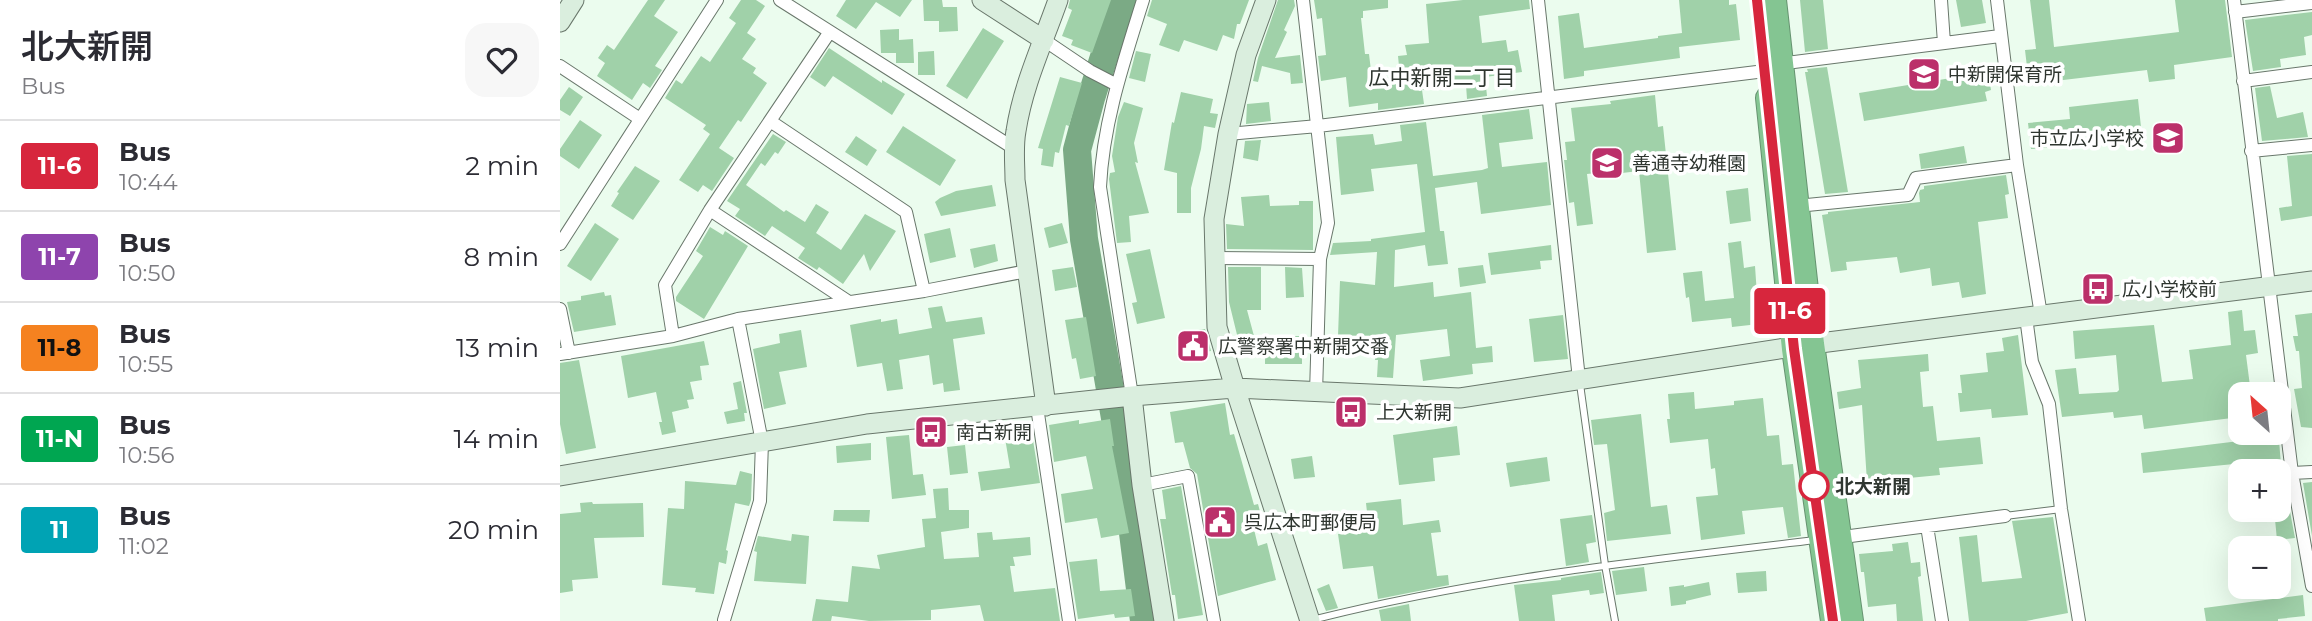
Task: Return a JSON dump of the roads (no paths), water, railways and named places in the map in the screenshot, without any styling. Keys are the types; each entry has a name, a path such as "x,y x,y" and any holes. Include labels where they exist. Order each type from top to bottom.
{"highway":[{"path":"1757,0 1797,206 1803,346"},
{"path":"1774,0 1770,67 1803,346 1830,539 1833,621"},
{"path":"1830,539 1851,621"}],"street":[{"path":"560,22 574,0"},
{"path":"560,244 717,0"},
{"path":"780,0 1015,149"},
{"path":"982,0 1110,82"},
{"path":"1058,0 1026,86 1016,131 1015,180 1027,271 1051,512 1069,621"},
{"path":"1143,0 1110,82 1101,187 1119,397 1142,485 1164,621"},
{"path":"1266,0 1245,55 1214,219 1217,327 1310,621"},
{"path":"1303,0 1328,223 1320,259 1316,393"},
{"path":"1538,0 1579,379"},
{"path":"1941,0 1944,43"},
{"path":"1997,0 2034,316 2032,362 2049,404 2079,621"},
{"path":"2312,3 2234,6 2292,473 2312,586"},
{"path":"673,336 665,285 710,210 829,33"},
{"path":"1228,134 1549,98 2000,36"},
{"path":"560,66 640,119"},
{"path":"2243,81 2312,72"},
{"path":"770,121 906,212 924,291"},
{"path":"2251,151 2312,145"},
{"path":"1797,206 1908,195 1916,178 2017,165"},
{"path":"710,210 849,302"},
{"path":"1215,258 1320,259"},
{"path":"560,309 565,354 673,336 738,319 924,291 1027,271"},
{"path":"560,476 867,424 1119,397 1235,388 1460,398 1803,346 2312,281"},
{"path":"710,621 724,620 760,501 762,442 738,319"},
{"path":"2292,473 2312,472"},
{"path":"1142,485 1188,476 1214,621"},
{"path":"1830,539 2005,516"},
{"path":"1927,526 1942,621"}],"lane":[{"path":"1579,379 1615,621"},
{"path":"2005,516 2062,509"},
{"path":"1310,621 1385,602 1605,565 1830,539"}],"waterway":[{"path":"1122,0 1077,150 1084,239 1128,493 1144,621"}],"place":[{"name":"中新開保育所","path":"1924,74"},
{"name":"市立広小学校","path":"2168,138"},
{"name":"善通寺幼稚園","path":"1607,163"},
{"name":"広小学校前","path":"2098,289"},
{"name":"広警察署中新開交番","path":"1193,346"},
{"name":"上大新開","path":"1351,412"},
{"name":"南古新開","path":"931,432"},
{"name":"北大新開","path":"1814,486"},
{"name":"呉広本町郵便局","path":"1220,522"}],"district":[{"name":"広中新開二丁目","path":"1442,77"}]}
